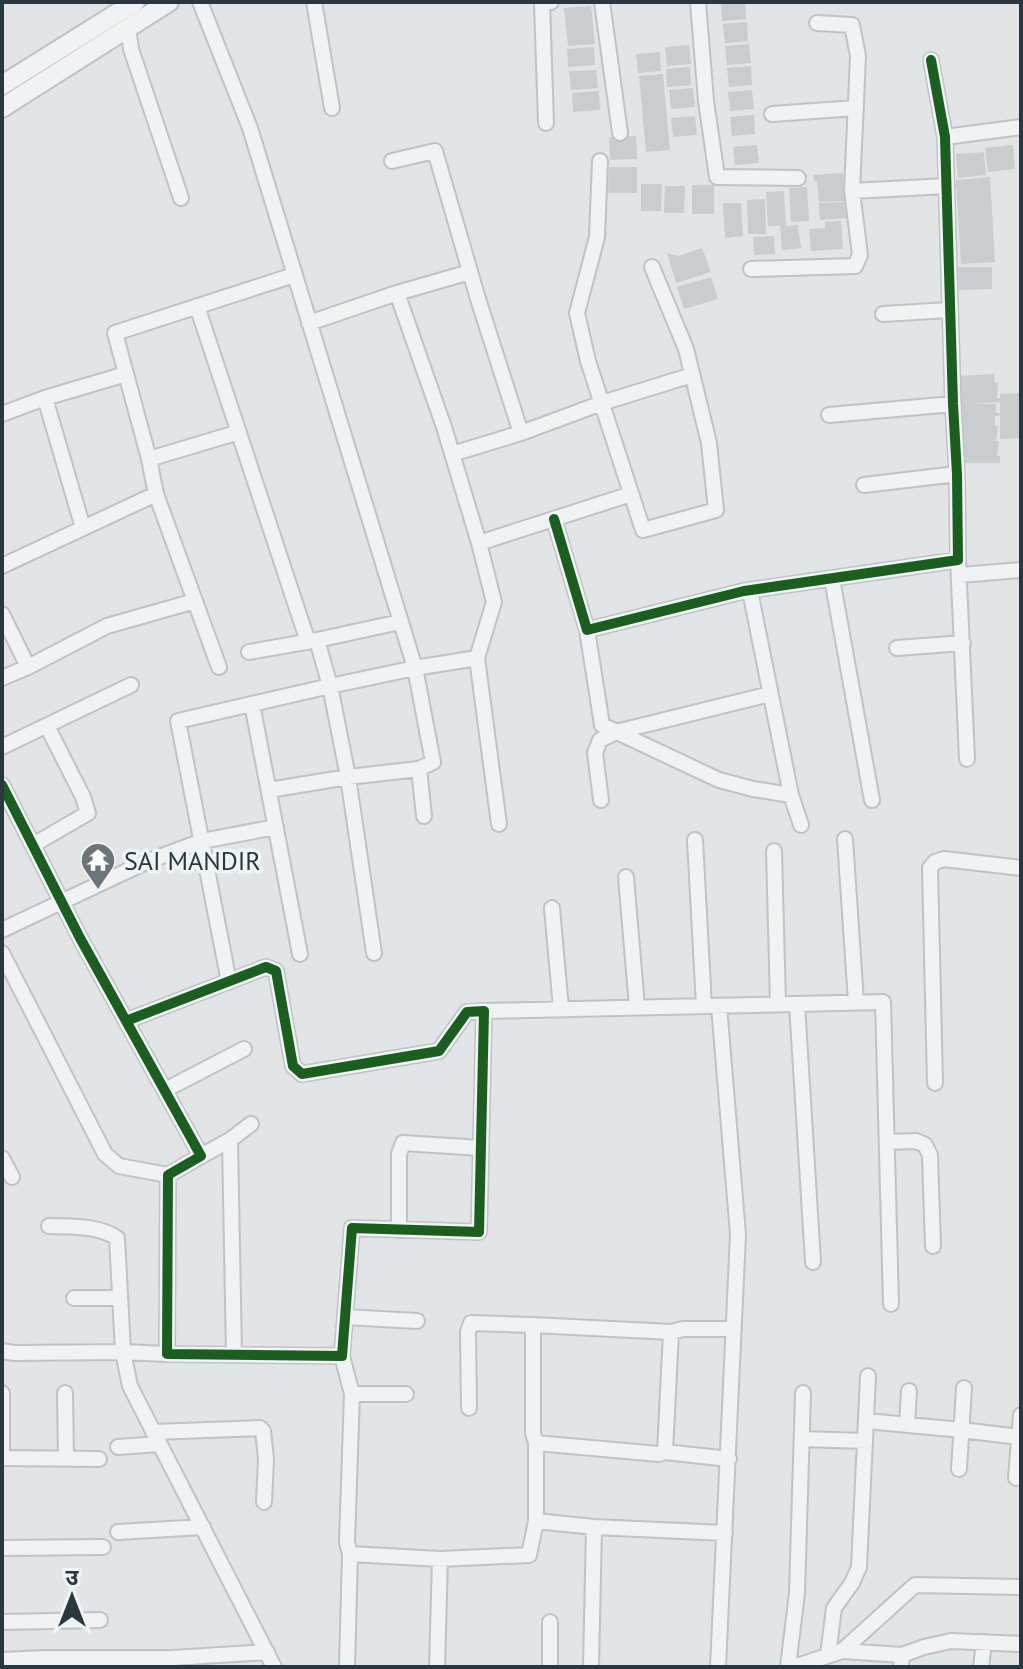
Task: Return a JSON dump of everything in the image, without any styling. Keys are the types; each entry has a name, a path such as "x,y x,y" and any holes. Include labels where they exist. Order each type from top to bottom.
{"street":[{"path":"2,85 135,2"},
{"path":"2,108 169,2"},
{"path":"200,2 250,128 415,668 433,762 419,769 269,790"},
{"path":"314,2 332,108"},
{"path":"545,2 546,123"},
{"path":"602,2 620,133"},
{"path":"698,2 706,101 717,177 798,178"},
{"path":"751,269 855,266 860,255 852,191 858,56 852,25 817,23"},
{"path":"128,28 131,49 181,198"},
{"path":"931,60 945,137 967,759"},
{"path":"772,114 856,108"},
{"path":"945,137 1021,127"},
{"path":"392,161 435,151 521,433"},
{"path":"600,161 597,237 577,313 588,361 643,530 716,510 709,443 686,349 652,267"},
{"path":"852,191 947,186"},
{"path":"309,323 470,272"},
{"path":"219,667 156,494 115,333 294,275"},
{"path":"397,293 452,454 494,602 477,658 499,824"},
{"path":"197,306 330,686 348,777 374,953"},
{"path":"883,314 949,310"},
{"path":"2,414 126,374"},
{"path":"452,454 692,375"},
{"path":"45,398 83,528"},
{"path":"829,415 953,404"},
{"path":"149,459 239,432"},
{"path":"864,485 957,474"},
{"path":"2,566 156,494"},
{"path":"479,543 631,494"},
{"path":"554,519 587,630 602,725 719,780 791,795"},
{"path":"587,630 750,591 958,560"},
{"path":"960,575 1021,570"},
{"path":"832,579 872,800"},
{"path":"750,591 791,795 801,825"},
{"path":"2,678 107,626 195,601"},
{"path":"2,614 28,667"},
{"path":"249,652 400,622"},
{"path":"897,648 963,643"},
{"path":"229,982 178,721 415,668 477,658"},
{"path":"2,747 131,685"},
{"path":"601,800 595,753 600,740 616,732 770,694"},
{"path":"252,704 300,954"},
{"path":"33,845 88,813 47,726"},
{"path":"419,769 424,816"},
{"path":"2,785 80,938 201,1156"},
{"path":"2,930 146,862 202,841 276,827"},
{"path":"845,839 856,1002"},
{"path":"695,840 738,1234 718,1667"},
{"path":"774,851 778,1004"},
{"path":"935,1083 930,868 944,859 1021,868"},
{"path":"626,877 637,1007"},
{"path":"552,908 561,1009"},
{"path":"2,953 105,1154 119,1166 168,1175 230,1140 251,1124"},
{"path":"126,1021 266,967 276,971 293,1066 302,1074 439,1051 467,1012 883,1002 891,1304"},
{"path":"797,1004 813,1262"},
{"path":"347,1667 352,1394 342,1356 352,1228 479,1232 484,1011"},
{"path":"165,1090 244,1049"},
{"path":"230,1140 234,1355"},
{"path":"887,1142 916,1141 925,1145 930,1155 933,1246"},
{"path":"399,1230 399,1154 403,1143 481,1148"},
{"path":"2,1158 12,1177"},
{"path":"167,1354 168,1175"},
{"path":"49,1226 107,1232 117,1238 123,1352 130,1386 274,1667"},
{"path":"74,1298 120,1298"},
{"path":"345,1317 417,1321"},
{"path":"469,1408 468,1332 471,1323 671,1332 683,1329 734,1329"},
{"path":"350,1554 440,1559 529,1555 536,1521 533,1325"},
{"path":"665,1452 671,1332"},
{"path":"2,1351 342,1356"},
{"path":"835,1653 834,1608 859,1567 868,1376"},
{"path":"959,1469 964,1388"},
{"path":"907,1424 909,1391"},
{"path":"2,1393 2,1458 99,1459"},
{"path":"65,1393 66,1458"},
{"path":"803,1393 797,1593 791,1667 835,1653 915,1585 1021,1587"},
{"path":"352,1394 406,1394"},
{"path":"1016,1478 1021,1415"},
{"path":"866,1421 1019,1437"},
{"path":"118,1447 156,1438 260,1428 266,1459 264,1502"},
{"path":"802,1439 865,1441"},
{"path":"536,1443 729,1459"},
{"path":"536,1521 725,1533"},
{"path":"118,1532 203,1527"},
{"path":"591,1667 594,1527"},
{"path":"2,1548 103,1547"},
{"path":"437,1667 440,1559"},
{"path":"2,1622 100,1620"},
{"path":"550,1622 550,1667"},
{"path":"835,1653 902,1661 924,1647 951,1641 1021,1644"},
{"path":"981,1667 984,1642"},
{"path":"2,1660 172,1658 267,1652"}],"building":[{"path":"721,2 745,2 746,19 722,21"},
{"path":"591,6 595,44 568,46 564,8"},
{"path":"747,22 748,41 725,43 723,24"},
{"path":"749,44 751,63 727,65 725,46"},
{"path":"689,45 691,64 667,66 665,47"},
{"path":"594,47 595,65 568,67 567,49"},
{"path":"660,52 661,71 638,73 636,54"},
{"path":"751,66 752,85 729,87 727,68"},
{"path":"690,67 691,85 667,87 666,69"},
{"path":"596,70 598,88 571,90 569,71"},
{"path":"663,74 670,150 646,152 639,76"},
{"path":"693,88 695,107 671,109 669,90"},
{"path":"752,90 754,109 730,111 728,92"},
{"path":"599,91 600,110 573,112 572,93"},
{"path":"754,115 755,134 732,136 730,117"},
{"path":"695,116 697,135 673,137 671,118"},
{"path":"636,136 637,159 610,160 609,137"},
{"path":"757,145 759,163 735,165 733,147"},
{"path":"1013,145 1015,169 988,172 985,148"},
{"path":"984,152 986,175 958,178 956,154"},
{"path":"609,167 637,167 637,193 608,193"},
{"path":"843,173 844,201 819,202 817,181 814,181 813,175"},
{"path":"990,177 995,262 961,264 956,180"},
{"path":"641,184 662,184 661,211 641,211"},
{"path":"692,185 714,185 714,214 692,214"},
{"path":"665,186 685,186 684,213 664,213"},
{"path":"807,187 809,221 791,222 789,188"},
{"path":"784,191 786,226 798,225 801,248 782,250 780,226 768,226 766,192"},
{"path":"765,199 766,234 748,234 747,200"},
{"path":"846,202 847,218 820,220 819,203"},
{"path":"723,203 741,203 743,236 725,238"},
{"path":"841,221 843,249 811,251 809,229 825,228 825,222"},
{"path":"774,236 775,254 754,255 753,237"},
{"path":"702,248 711,272 676,283 667,253 679,256"},
{"path":"958,267 992,267 992,289 959,290"},
{"path":"711,277 718,299 684,309 677,287"},
{"path":"994,374 995,383 998,382 997,398 1000,394 1021,393 1021,438 1000,439 1000,413 995,416 995,426 998,426 996,441 999,441 997,456 1000,456 1000,463 962,463 959,376","holes":["1000,402 1000,413 996,413 996,404 971,404"]}],"cycle path":[{"path":"554,519 587,630 744,591 958,560 945,137 931,60"},
{"path":"2,785 80,938 201,1156 168,1175 167,1354 342,1356 352,1228 479,1232 484,1011 467,1012 439,1051 302,1074 293,1066 276,971 266,967 126,1021"}],"place":[{"name":"SAI MANDIR","path":"98,891"}]}
